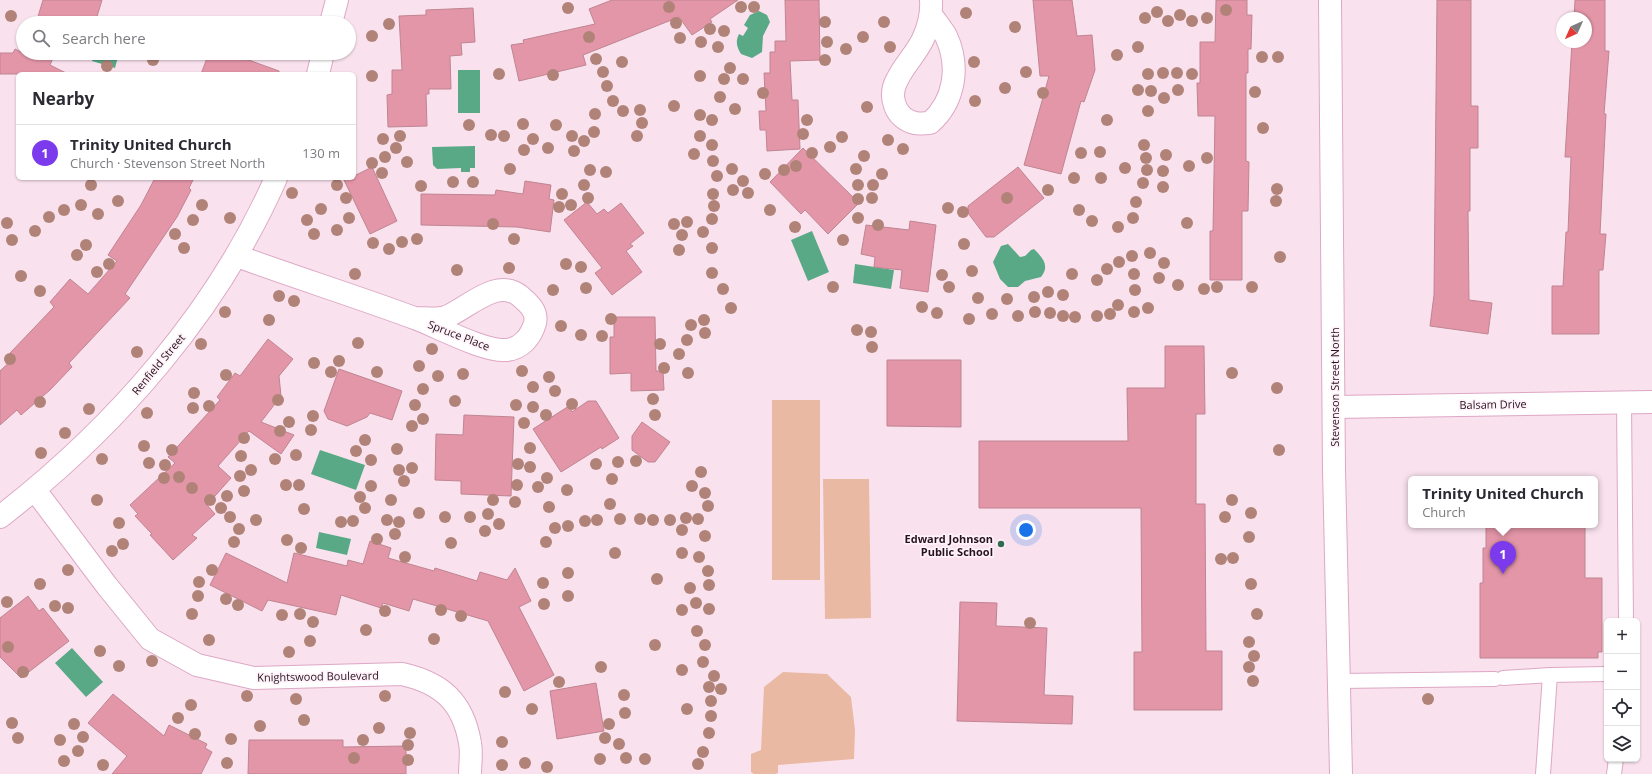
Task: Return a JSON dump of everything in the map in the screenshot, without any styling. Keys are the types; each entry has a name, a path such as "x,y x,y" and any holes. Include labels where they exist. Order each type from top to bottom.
{"street":[{"path":"333,16 337,0"},
{"name":"Stevenson Street North","path":"1330,0 1334,407 1341,774"},
{"path":"318,72 321,60"},
{"name":"Renfield Street","path":"0,517 35,490 88,442 148,376 192,323 237,256 275,180"},
{"name":"Spruce Place","path":"237,256 416,318 488,347 506,350 526,341 533,330 536,321 536,314 529,304 518,294 506,289 489,293 445,317 416,318"},
{"name":"Balsam Drive","path":"1334,407 1652,402"},
{"name":"Knightswood Boulevard","path":"35,490 107,586 150,639 197,665 254,678 402,674 417,677 444,692 458,707 466,725 470,744 470,774"}],"lane":[{"path":"1624,402 1626,618"},
{"path":"1339,681 1604,674"},
{"path":"1543,774 1550,675"},
{"path":"1614,774 1616,762"}],"shaded area":[{"path":"759,11 767,15 770,22 763,36 762,52 752,58 741,54 737,40 739,34 743,36 748,28 744,25 750,15"},
{"path":"92,60 117,60 115,68"},
{"path":"458,70 480,70 480,113 458,113"},
{"path":"475,146 475,168 470,168 470,172 461,172 461,168 437,169 433,165 432,147"},
{"path":"812,231 829,272 808,281 791,240"},
{"path":"1008,244 1020,257 1025,256 1034,249 1043,259 1045,266 1044,273 1041,277 1025,281 1018,287 1008,287 1000,279 993,262 1001,246"},
{"path":"855,264 894,270 891,289 853,283"},
{"path":"772,400 820,400 820,580 772,580"},
{"path":"320,450 365,465 356,490 311,474"},
{"path":"823,479 869,479 871,618 825,619"},
{"path":"319,532 351,539 347,555 316,548"},
{"path":"72,648 103,682 86,697 55,663"},
{"path":"783,672 827,674 851,697 855,730 854,759 778,765 778,773 775,774 754,774 751,772 751,754 761,750 764,687"}],"building":[{"path":"43,0 102,0 97,16 38,16"},
{"path":"612,0 738,0 710,19 712,22 692,35 679,17 583,55 586,65 519,81 511,45 524,43 523,40 595,24 589,9"},
{"path":"785,0 819,0 820,60 790,61 792,100 798,100 800,149 767,151 766,130 760,130 759,111 766,111 764,73 770,73 770,52 775,52 775,41 786,41"},
{"path":"1033,0 1072,0 1077,36 1092,35 1095,70 1084,102 1081,101 1061,174 1024,165 1049,76 1040,76"},
{"path":"1216,0 1247,0 1247,15 1252,15 1251,49 1248,49 1248,73 1246,73 1246,161 1249,162 1248,211 1242,211 1242,280 1210,280 1210,231 1213,231 1215,116 1198,116 1197,83 1200,83 1200,42 1215,42"},
{"path":"1437,0 1471,0 1471,106 1478,106 1478,148 1470,148 1470,211 1468,211 1469,300 1492,303 1488,334 1430,326 1434,295"},
{"path":"1575,0 1605,0 1605,51 1609,51 1604,114 1606,114 1600,234 1606,234 1603,270 1599,270 1599,334 1552,334 1552,286 1563,286 1566,232 1568,232 1571,157 1565,157 1572,48 1592,48 1592,12 1574,12"},
{"path":"473,8 475,42 461,43 462,55 450,56 451,89 429,89 429,94 426,94 427,126 388,127 387,95 392,94 392,70 402,70 399,16 426,15 426,10"},
{"path":"16,50 16,60 52,60 50,65 64,72 16,72 16,74 0,74 0,53 13,53"},
{"path":"206,60 249,60 279,71 279,72 202,72"},
{"path":"803,148 859,203 828,234 805,210 801,214 770,182"},
{"path":"372,167 397,221 370,234 344,180 356,180 356,175"},
{"path":"1018,167 1044,198 994,237 986,237 968,213 968,206"},
{"path":"154,180 193,180 189,188 191,190 177,217 125,294 130,298 69,363 72,367 50,390 21,415 17,410 0,425 0,371 15,357 10,353 54,307 50,302 70,279 88,294 117,261 108,255 141,205"},
{"path":"525,181 551,185 549,199 554,200 550,232 517,227 421,225 421,194 495,195 496,190 523,194"},
{"path":"587,202 597,214 604,209 608,213 621,203 644,233 630,244 633,246 626,251 642,272 612,295 595,273 602,268 564,220"},
{"path":"910,221 936,225 928,292 900,288 902,270 874,267 875,257 861,254 866,225 909,230"},
{"path":"614,317 655,317 656,371 663,371 664,390 631,391 631,373 610,374 610,337 614,337"},
{"path":"268,339 293,359 279,376 281,396 261,422 294,435 281,454 249,431 218,466 231,478 207,505 215,514 192,535 197,538 173,560 135,516 138,514 130,505 175,463 168,457 220,400 217,397 235,373 240,376"},
{"path":"1165,346 1204,346 1205,414 1196,414 1196,504 1205,504 1206,651 1222,651 1222,710 1134,710 1134,652 1142,652 1141,508 979,508 979,441 1128,441 1127,388 1165,388"},
{"path":"887,360 961,360 961,427 887,426"},
{"path":"339,369 402,391 392,420 370,413 367,417 347,426 328,419 324,411"},
{"path":"588,401 596,401 619,438 602,449 601,447 561,472 533,429 569,406 572,412"},
{"path":"464,415 514,417 511,496 461,494 461,481 435,480 436,434 463,435"},
{"path":"642,422 670,442 655,462 648,462 632,450 632,436"},
{"path":"1486,528 1585,528 1585,578 1602,578 1602,652 1598,652 1598,658 1480,658 1480,583 1483,583 1483,548 1486,548"},
{"path":"370,541 391,548 388,558 434,571 435,568 477,581 480,572 507,580 515,568 531,601 519,607 554,675 524,691 488,621 413,599 409,611 383,603 381,608 341,595 336,615 268,600 262,611 210,585 226,553 287,583 294,553 347,566 348,560 363,564"},
{"path":"28,596 39,611 43,608 69,641 21,678 0,657 0,618"},
{"path":"960,602 997,603 996,626 1047,628 1044,695 1073,696 1072,724 957,721"},
{"path":"596,683 604,731 557,739 550,691"},
{"path":"113,694 164,736 169,725 207,744 205,748 212,752 201,774 112,774 127,756 88,723"},
{"path":"249,740 343,740 343,747 406,746 406,774 248,774"}],"place":[{"name":"Edward Johnson Public School","path":"1001,544"},
{"name":"Trinity United Church","path":"1503,574"}]}
